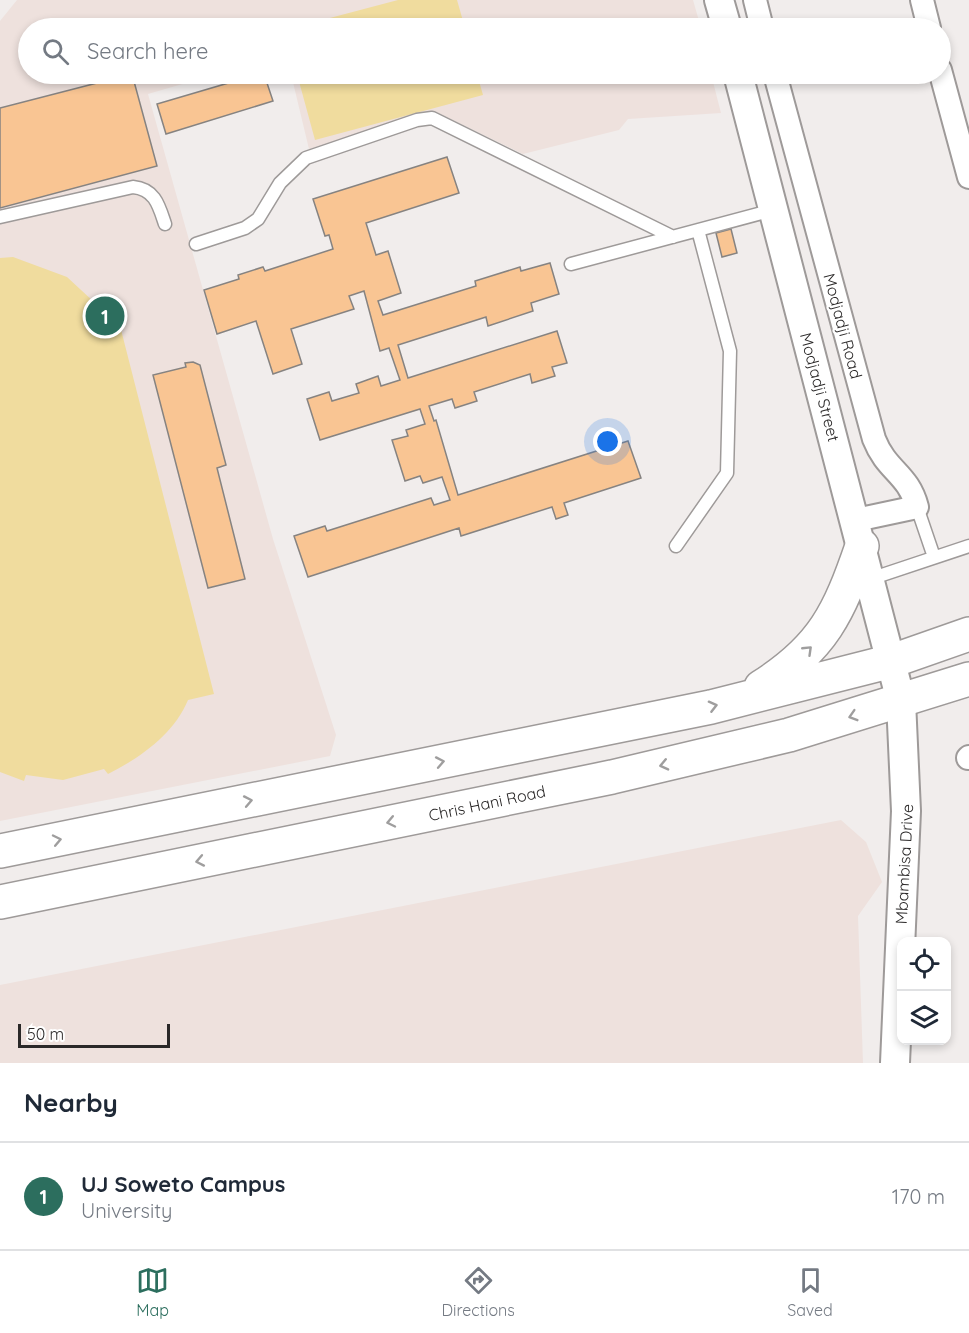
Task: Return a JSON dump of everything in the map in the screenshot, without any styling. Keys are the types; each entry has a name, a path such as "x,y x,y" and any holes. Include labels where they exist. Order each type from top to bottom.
{"main road":[{"path":"745,698 789,668 813,646 842,600 859,533"},
{"path":"0,851 599,731 745,698 892,661 969,634"},
{"name":"Chris Hani Road","path":"0,902 612,777 789,735 969,679"}],"street":[{"path":"719,0 724,18"},
{"path":"755,0 760,18"},
{"path":"922,0 926,18"},
{"name":"Modjadji Street","path":"741,84 901,701"},
{"name":"Modjadji Road","path":"778,84 874,439 880,456 912,489 916,507"},
{"path":"944,84 969,177"},
{"path":"859,533 916,507"},
{"name":"Mbambisa Drive","path":"895,1063 906,811 901,701"}],"lane":[{"path":"196,244 245,228 258,219 280,183 306,158 417,120 432,118 673,237"},
{"path":"0,217 133,187 143,188 151,193 157,201 165,224"},
{"path":"571,264 774,210"},
{"path":"676,546 727,473 730,351 698,230"},
{"path":"916,507 934,557"},
{"path":"870,579 969,546"}],"shaded area":[{"path":"17,0 693,0 698,18 18,18 18,84 182,84 148,94 273,539 336,735 330,756 0,821 0,21"},
{"path":"398,0 457,0 462,18 330,18"},
{"path":"293,84 714,84 721,113 628,119 619,130 523,154 436,112 309,149"},
{"path":"300,84 480,84 483,95 315,140"},
{"path":"13,257 67,277 108,315 117,314 214,694 188,700 174,724 155,744 108,774 104,769 63,780 26,775 24,781 0,772 0,258"},
{"path":"841,820 866,842 882,882 858,916 863,1063 0,1063 0,985"}],"building":[{"path":"93,84 135,84 157,166 0,208 0,108"},
{"path":"225,84 267,84 273,101 166,134 157,104"},
{"path":"447,157 459,193 366,223 376,255 388,251 401,293 378,301 383,315 476,286 475,281 520,267 521,271 550,263 559,294 531,303 533,311 488,326 486,317 398,345 408,378 557,331 567,363 552,367 555,376 532,383 530,374 474,392 477,401 455,408 452,399 429,406 434,421 436,420 458,495 628,441 641,478 564,503 568,515 556,519 552,507 461,536 459,528 308,577 294,536 325,526 327,531 431,498 434,505 450,500 442,477 423,483 420,476 405,481 392,440 408,436 406,430 425,424 420,409 320,440 307,399 329,392 332,401 359,393 356,384 378,376 381,386 400,380 389,348 380,351 364,291 349,296 354,309 291,329 302,364 273,374 256,321 217,334 204,290 239,279 238,275 263,267 265,271 333,249 329,235 325,236 313,199"},
{"path":"731,229 737,253 722,257 716,233"},
{"path":"193,362 200,365 226,465 217,468 245,579 208,588 153,375 186,367 185,363"}],"place":[{"name":"UJ Soweto Campus","path":"105,316"}]}
